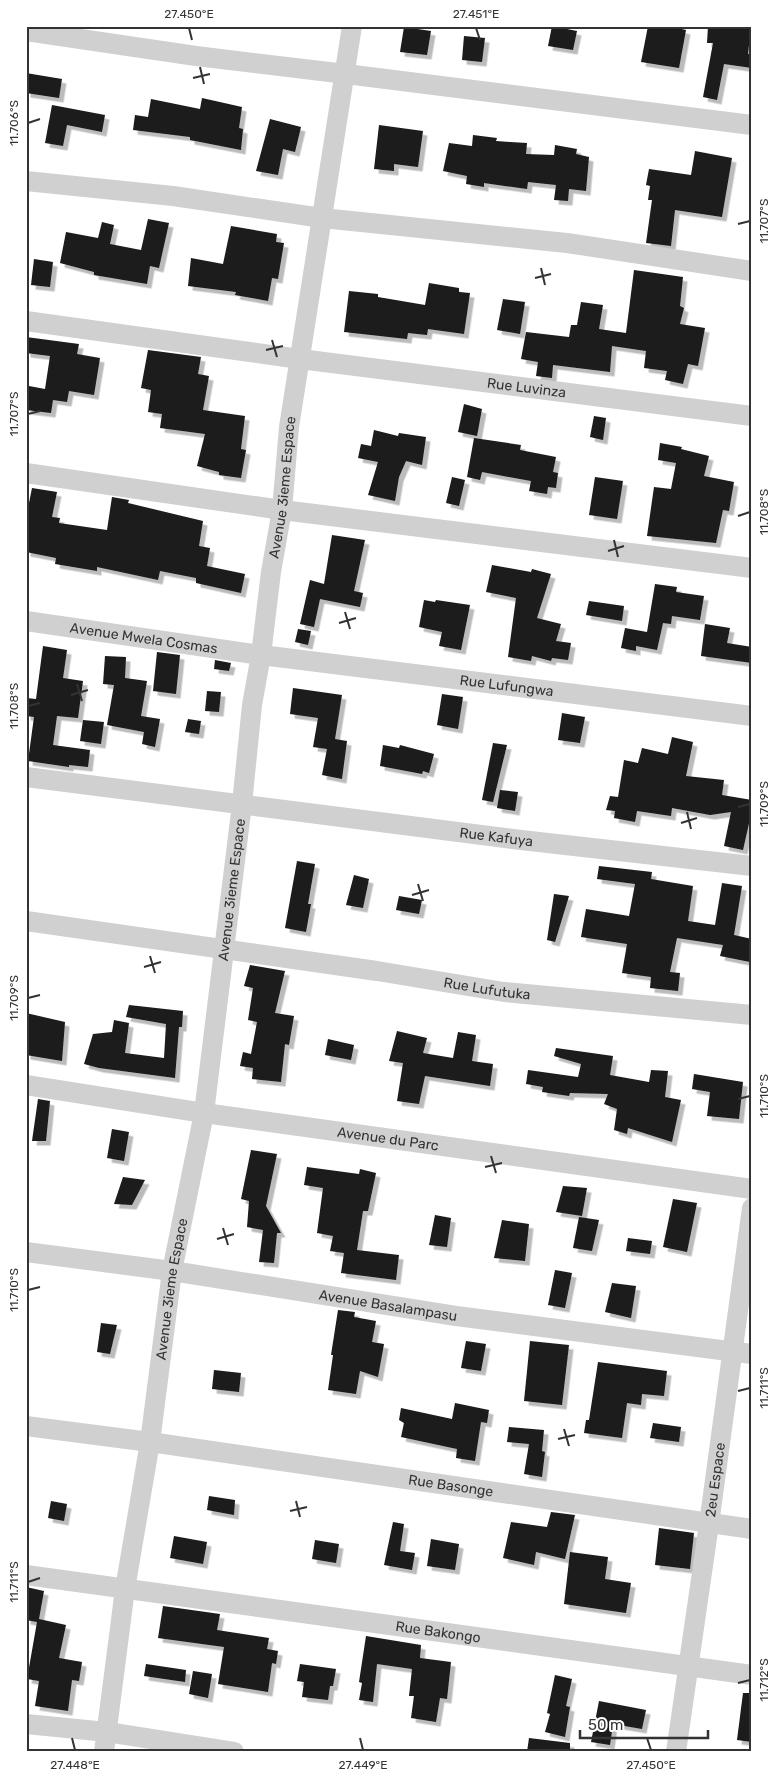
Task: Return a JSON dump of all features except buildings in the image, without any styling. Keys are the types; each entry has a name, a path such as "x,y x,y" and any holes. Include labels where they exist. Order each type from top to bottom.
{"street":[{"name":"Avenue 3ieme Espace","path":"104,1752 125,1589 150,1442 172,1271 204,1113 242,804 252,705 282,510 289,427 346,74 352,26"},
{"path":"26,31 196,56 752,125"},
{"path":"26,181 174,196 322,218 566,242 752,271"},
{"name":"Rue Luvinza","path":"26,321 300,359 752,416"},
{"path":"26,474 282,510 752,568"},
{"name":"Avenue Mwela Cosmas","path":"26,621 260,654"},
{"name":"Rue Lufungwa","path":"260,654 752,716"},
{"name":"Rue Kafuya","path":"26,777 522,840 752,866"},
{"name":"Rue Lufutuka","path":"26,921 504,992 752,1015"},
{"name":"Avenue du Parc","path":"26,1086 204,1113 752,1189"},
{"name":"2eu Espace","path":"676,1752 709,1524 742,1353 752,1208"},
{"name":"Avenue Basalampasu","path":"26,1252 172,1271 456,1316 742,1353"},
{"name":"Rue Basonge","path":"26,1426 150,1442 752,1530"},
{"name":"Rue Bakongo","path":"26,1575 752,1675"},
{"path":"26,1724 106,1732 234,1752"}]}
